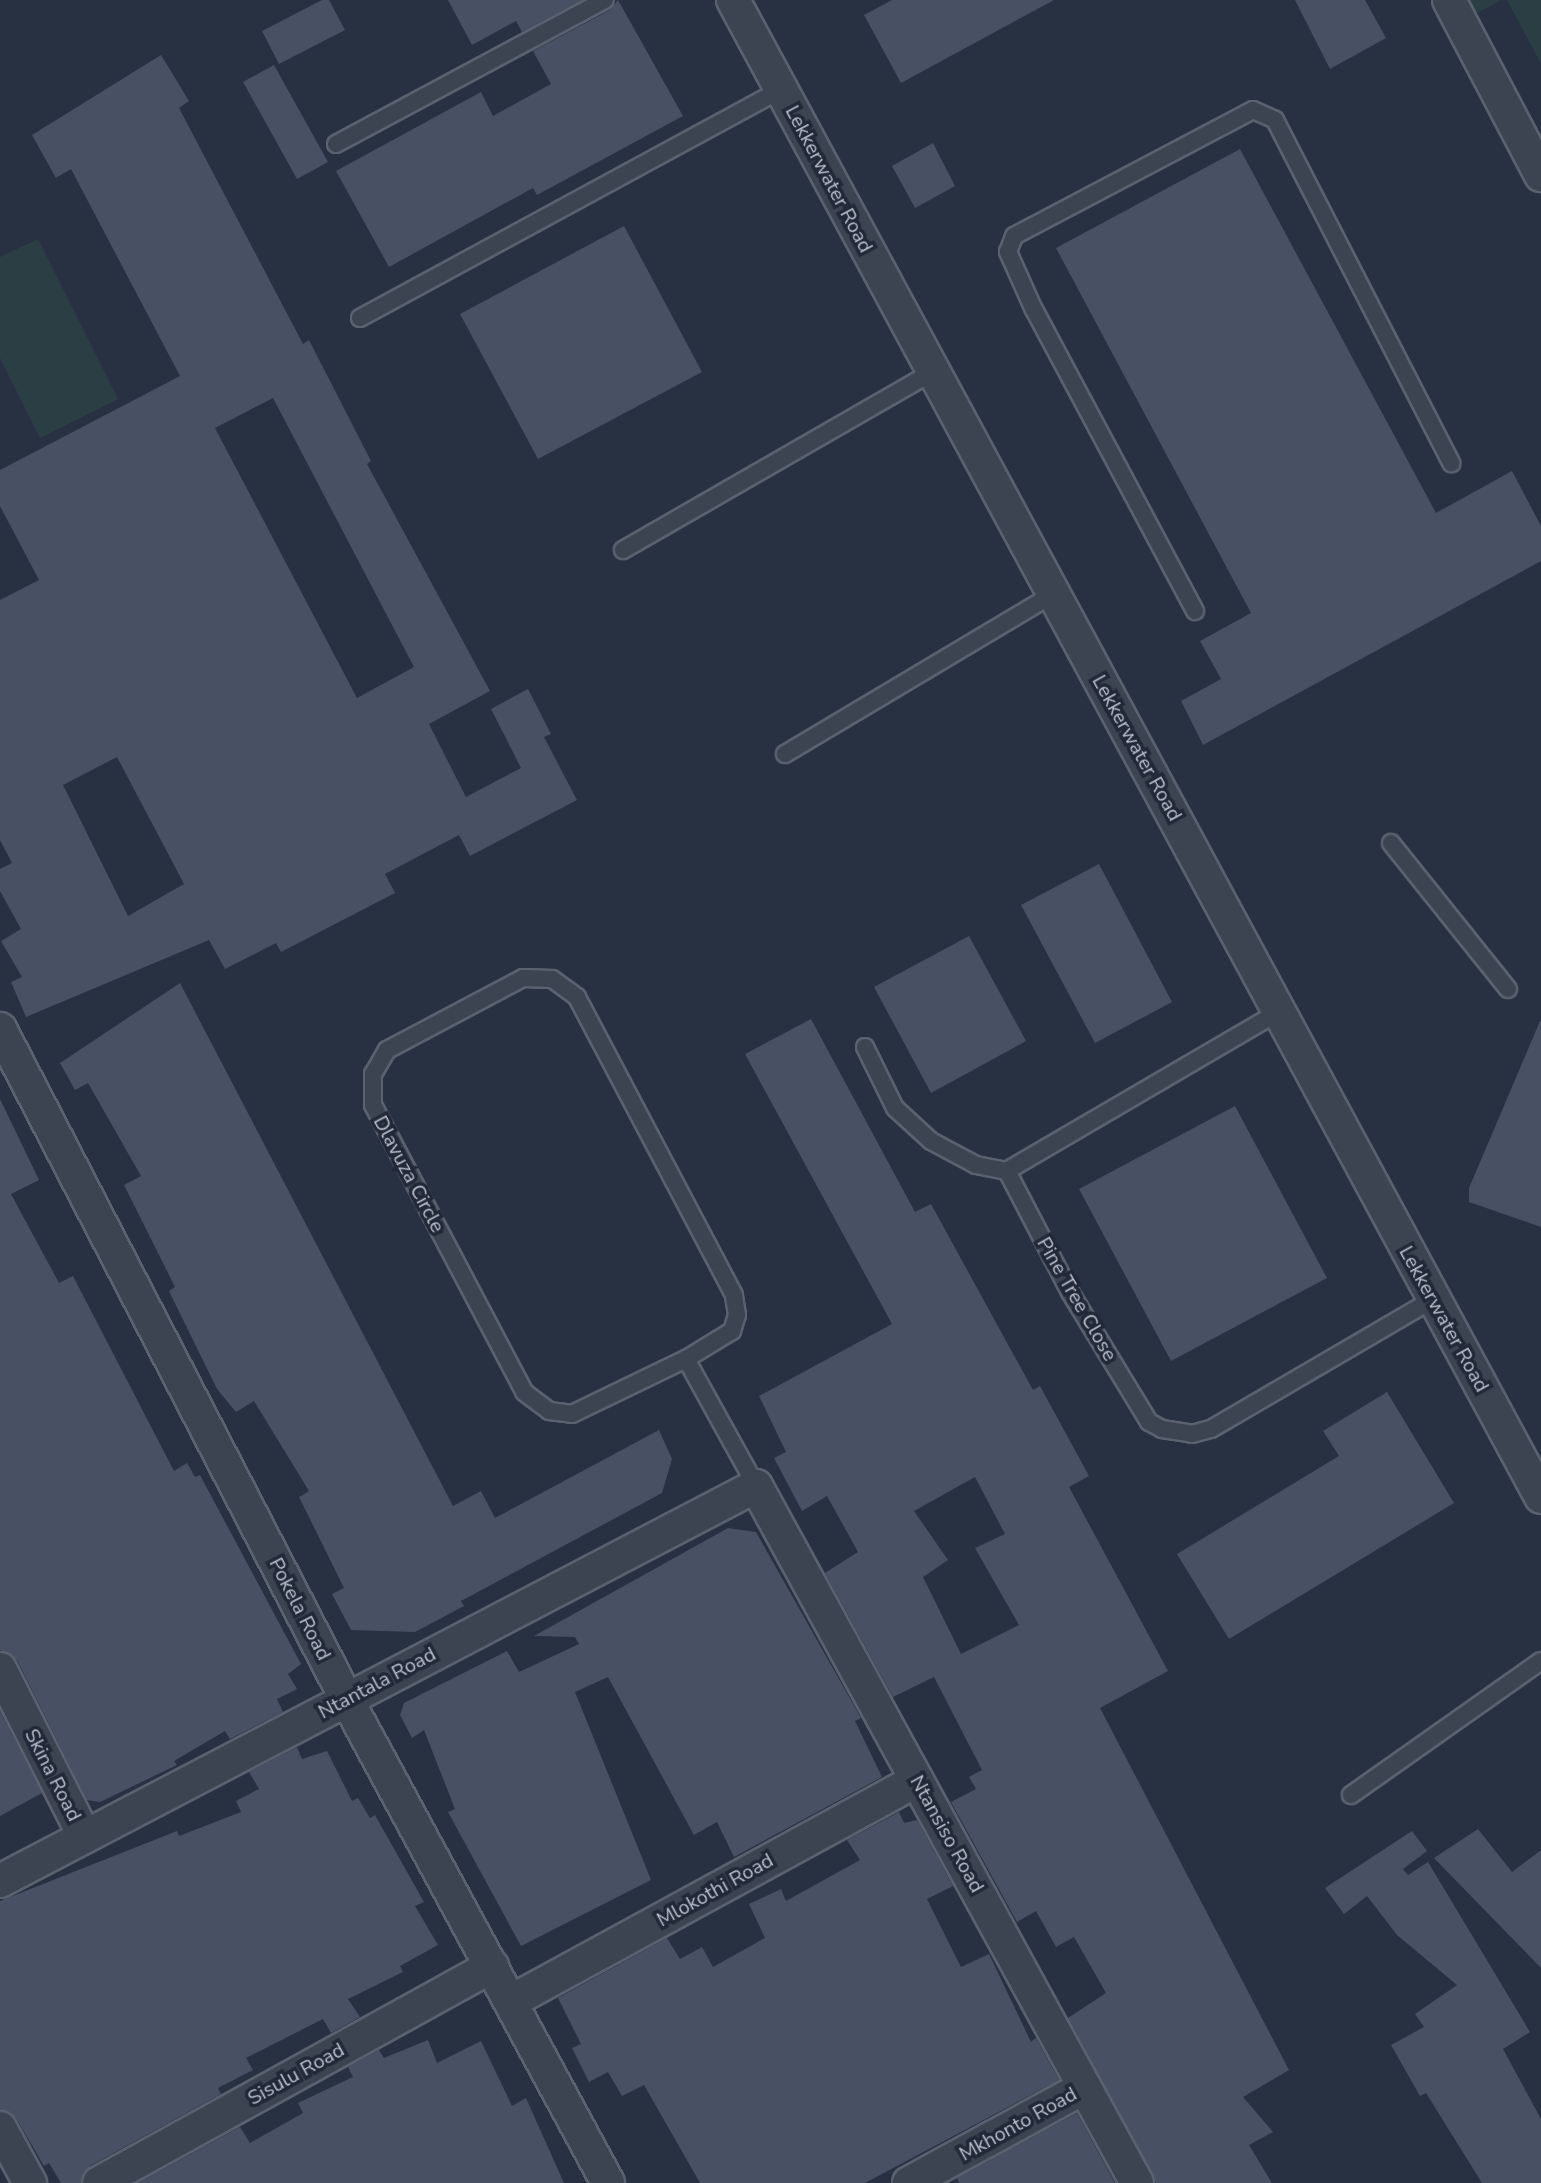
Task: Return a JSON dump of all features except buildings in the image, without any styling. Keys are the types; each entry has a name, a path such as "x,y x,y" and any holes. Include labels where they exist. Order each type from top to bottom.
{"street":[{"name":"Lekkerwater Road","path":"733,0 1053,594 1282,1010 1432,1300 1541,1497"},
{"path":"1449,0 1541,175"},
{"name":"Pokela Road","path":"0,1029 347,1700 608,2183"},
{"name":"Ntantala Road","path":"0,1881 756,1486"},
{"name":"Ntansiso Road","path":"756,1486 1137,2183"},
{"name":"Skina Road","path":"0,1669 85,1837"},
{"name":"Mlokothi Road","path":"512,2001 917,1780"},
{"name":"Sisulu Road","path":"99,2183 492,1966"},
{"name":"Mkhonto Road","path":"909,2183 1085,2087"},
{"path":"0,2128 30,2183"}],"lane":[{"path":"336,144 605,0"},
{"path":"360,318 781,89"},
{"path":"1195,611 1034,310 1008,252 1014,236 1253,110 1275,120 1451,463"},
{"path":"623,550 933,372"},
{"path":"785,754 1053,594"},
{"path":"1391,843 1508,989"},
{"name":"Dlavuza Circle","path":"523,978 552,979 567,988 597,1032 726,1279 737,1308 734,1326 721,1340 686,1359 589,1410 563,1414 536,1403 506,1358 373,1105 373,1074 380,1061 405,1038 523,978"},
{"path":"865,1047 895,1108 931,1141 976,1165 1007,1171 1282,1010"},
{"name":"Pine Tree Close","path":"1007,1171 1078,1305 1149,1422 1162,1429 1192,1434 1211,1429 1432,1300"},
{"path":"686,1359 756,1486"},
{"path":"1351,1795 1541,1661"}],"green space":[{"path":"1465,0 1501,0 1474,15"},
{"path":"1507,0 1541,0 1541,63 1532,47"},
{"path":"38,239 118,399 40,438 0,358 0,257"}]}
